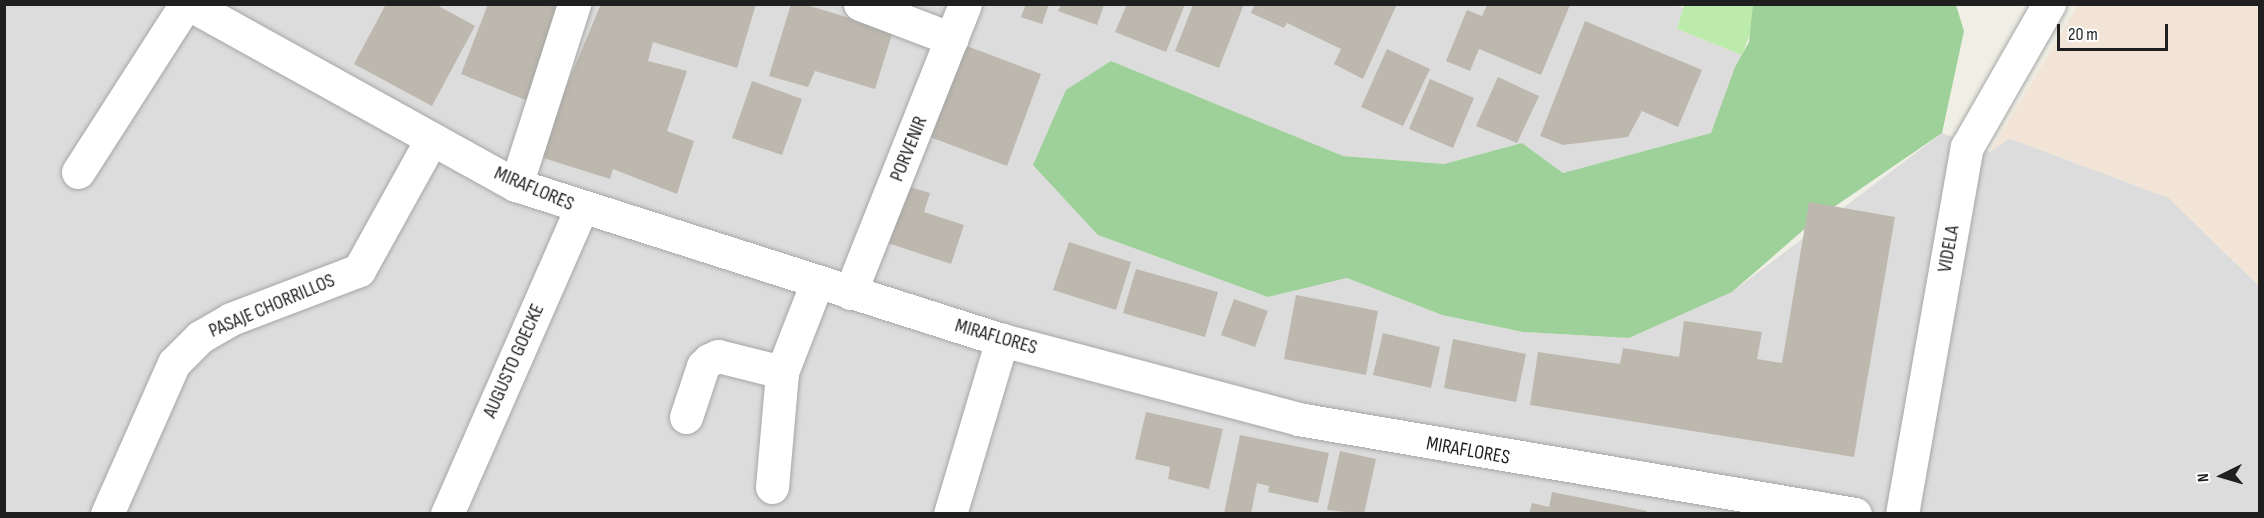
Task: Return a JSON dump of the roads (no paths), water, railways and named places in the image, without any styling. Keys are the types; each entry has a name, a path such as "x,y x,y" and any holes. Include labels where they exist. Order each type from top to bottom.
{"street":[{"name":"MIRAFLORES","path":"187,4 430,140 516,185 581,209 1002,340 1298,419 1702,502 1855,513"},
{"path":"78,172 187,4"},
{"path":"516,185 574,4"},
{"path":"860,4 952,39"},
{"name":"PORVENIR","path":"850,293 965,4"},
{"name":"VIDELA","path":"1902,513 1967,147 2049,4"},
{"name":"PASAJE CHORRILLOS","path":"107,513 174,363 200,337 231,319 359,270 430,140"},
{"name":"AUGUSTO GOECKE","path":"447,513 581,209"},
{"path":"772,487 782,372 817,282"},
{"path":"950,513 1002,340"},
{"path":"686,417 703,366 717,356 782,372"}]}
